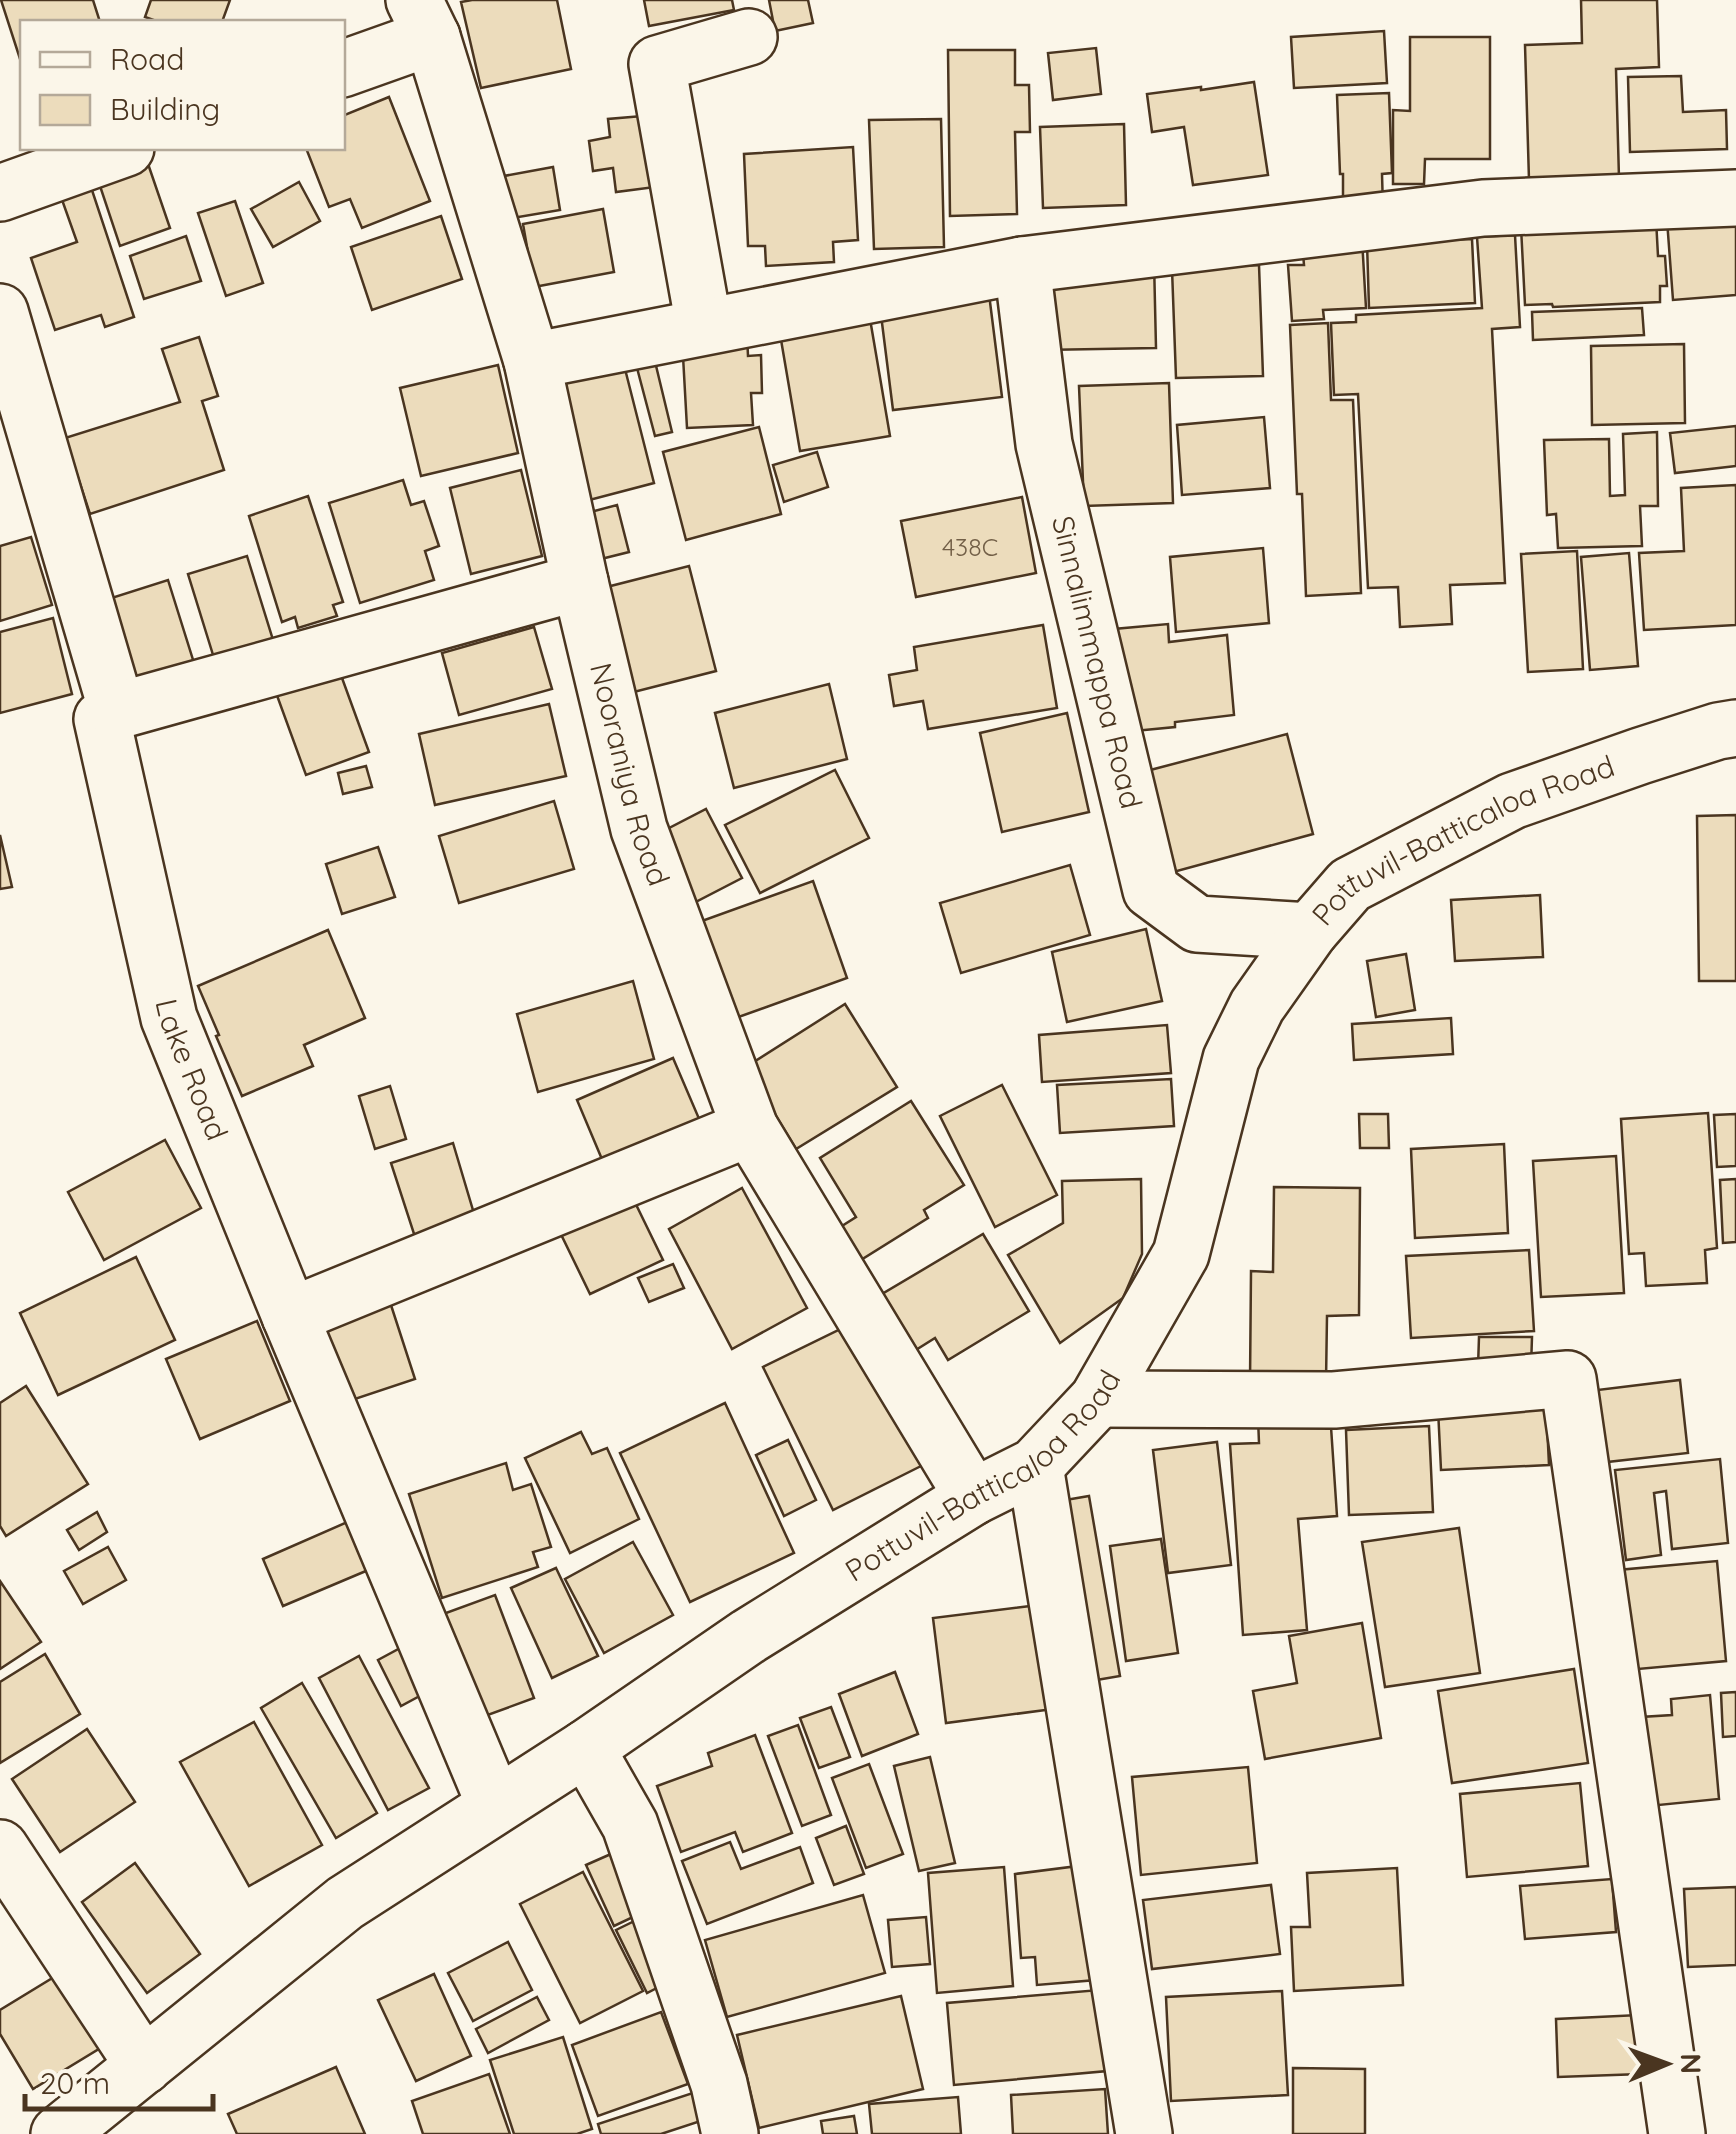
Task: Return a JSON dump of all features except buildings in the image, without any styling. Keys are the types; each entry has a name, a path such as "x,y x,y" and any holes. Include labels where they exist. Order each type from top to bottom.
{"main road":[{"path":"345,68 423,19"},
{"name":"Nooraniya Road","path":"423,19 532,361 638,829 750,1128 972,1497"},
{"path":"704,326 656,64 749,37"},
{"path":"0,193 120,150"},
{"path":"532,361 1022,265 1483,208 1736,198"},
{"name":"Sinnalimmappa Road","path":"1022,265 1044,444 1151,890 1197,924 1310,931"},
{"name":"Lake Road","path":"0,312 117,711 102,718 170,1018 495,1805"},
{"path":"117,711 580,582"},
{"name":"Pottuvil-Batticaloa Road","path":"59,2134 346,1903 586,1748 748,1636 972,1497 1034,1466 1098,1399 1181,1254 1231,1059 1257,1006 1310,931 1350,885 1512,801 1640,756 1736,728"},
{"path":"290,1316 750,1128"},
{"path":"1098,1399 1334,1400 1568,1379 1677,2134"},
{"path":"1034,1466 1144,2134"},
{"path":"586,1748 630,1826 719,2084 730,2134"},
{"path":"0,1848 144,2066"}]}
